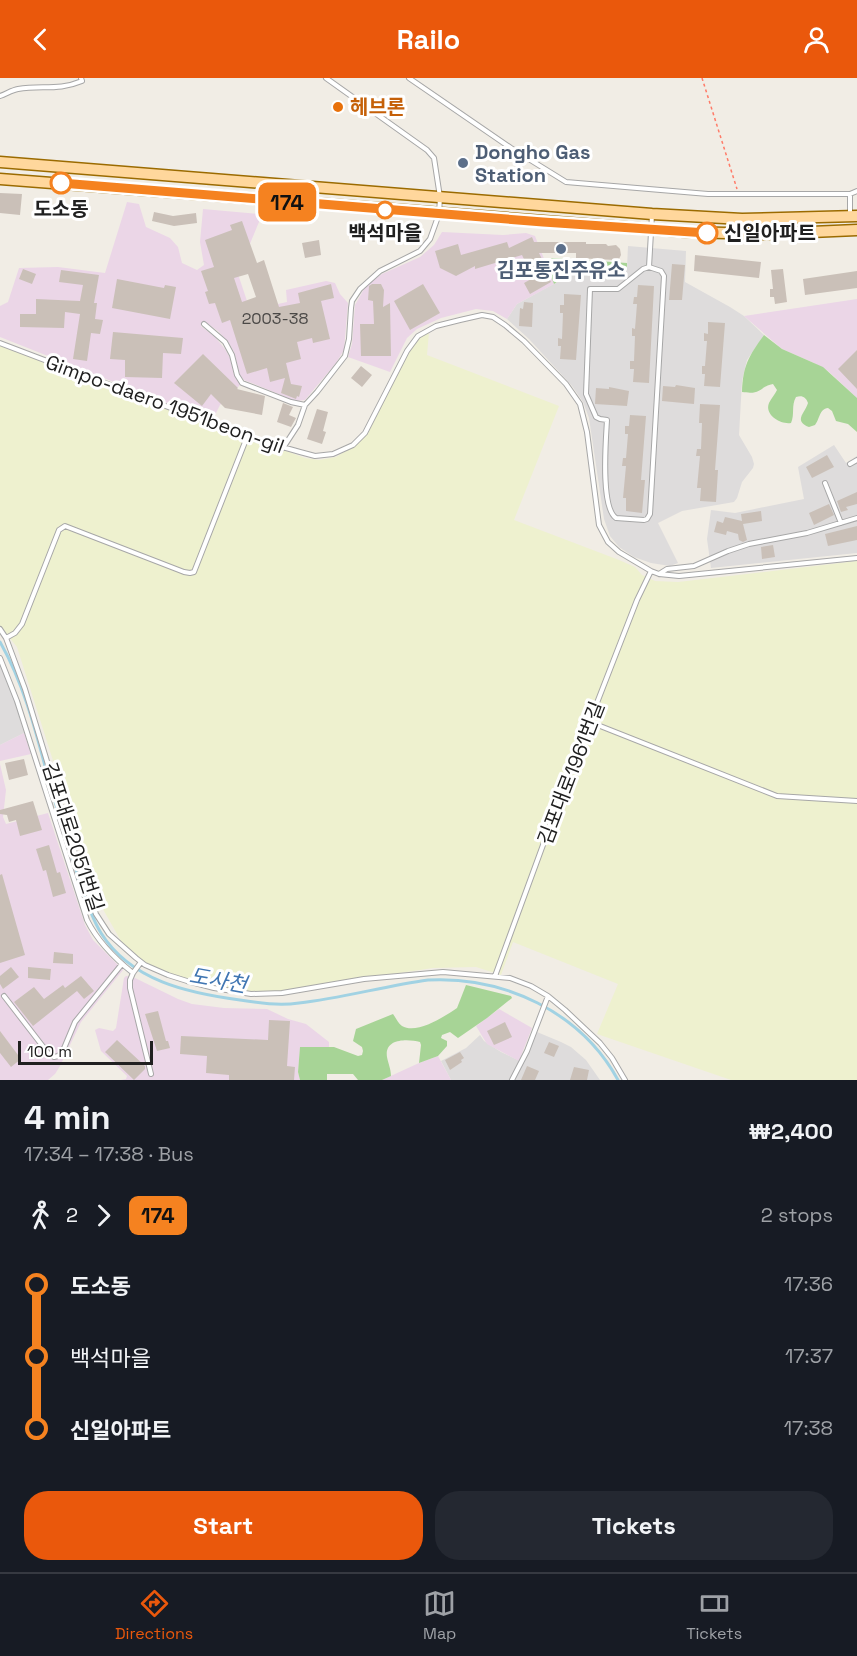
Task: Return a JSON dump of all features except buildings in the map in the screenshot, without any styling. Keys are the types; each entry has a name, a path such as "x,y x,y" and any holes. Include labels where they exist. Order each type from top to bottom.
{"main road":[{"path":"0,162 652,214 742,219 854,216"},
{"path":"0,178 651,230 756,234 857,230"}],"lane":[{"path":"0,96 21,88 57,88 72,85 82,81 81,78"},
{"path":"283,448 298,425 305,405 345,356 349,339 352,301 360,289 380,271 414,255 425,246 434,230 439,214 440,197 434,158 427,150 326,78"},
{"path":"409,78 511,148 566,182 685,193 739,195 850,194 857,191"},
{"path":"850,194 854,216"},
{"path":"649,267 652,214"},
{"path":"649,267 662,272 664,276 650,514 644,520 616,518 611,513 605,474 607,420 596,417 586,394 590,289 618,289 649,267"},
{"name":"Gimpo-daero 1951beon-gil","path":"0,343 247,437 315,456 324,456 353,445 365,433 407,351 418,336 436,326 487,315 513,331 577,398 587,432 600,530 619,552 651,572 679,576 857,558"},
{"path":"204,324 225,342 232,355 237,375 242,382 297,404 305,405"},
{"path":"6,638 15,633 22,624 58,530 65,526 184,572 194,572 247,437"},
{"path":"850,464 857,460"},
{"path":"825,483 841,523"},
{"path":"659,574 667,569 694,566 749,544 807,533 857,518"},
{"name":"김포대로1961번길","path":"495,976 565,785 637,600 651,572"},
{"name":"김포대로2051번길","path":"0,629 6,638 38,728 96,914 109,934 140,963 188,981 251,994 282,993 364,979 443,972 510,978 531,986 600,1043 625,1080"},
{"path":"0,658 17,701 87,920 99,942 134,972"},
{"path":"590,722 777,796 857,801"},
{"path":"140,963 130,980 130,988 152,1074"},
{"path":"4,996 48,1053 57,1056 62,1053 75,1023 122,964"},
{"path":"512,1080 526,1051 546,998"}],"path":[{"path":"702,78 739,195"}],"shaded area":[{"path":"127,202 139,204 146,227 170,238 178,247 182,263 197,270 204,265 200,242 203,209 260,214 249,246 231,253 250,310 287,302 286,290 326,281 335,283 340,294 348,303 344,350 305,400 296,401 244,380 240,375 234,352 229,343 204,321 201,326 225,349 240,385 220,405 212,421 0,337 0,306 8,302 19,268 58,267 105,273"},
{"path":"442,232 503,235 526,233 535,236 554,284 517,304 507,319 493,311 476,309 441,318 417,329 407,338 390,372 348,357 352,344 355,305 364,289 382,274 420,257 434,245"},
{"path":"628,246 686,251 685,282 744,316 764,335 747,360 742,381 739,435 752,457 753,468 742,482 734,502 682,511 658,523 678,563 670,566 634,557 619,547 610,536 604,519 589,418 583,402 572,386 529,339 507,319 517,304 559,281 562,271 592,275 620,274 627,268"},
{"path":"857,299 857,398 828,371 782,349 744,316"},
{"path":"834,445 846,463 857,456 857,553 711,568 707,539 711,510 735,513 804,499 798,467"},
{"path":"0,664 24,733 0,745"},
{"path":"24,733 31,754 0,761 0,745"},
{"path":"0,764 6,790 3,817 6,824 48,813 85,925 93,940 123,970 81,1022 60,1066 48,1080 0,1080"},
{"path":"126,976 133,977 192,1004 224,1008 267,1009 306,1024 329,1042 329,1047 300,1048 298,1072 300,1080 121,1080 126,1079 127,1076 101,1051 95,1030 99,1028 113,1031 116,1028"},
{"path":"499,1009 532,1028 519,1061 487,1044 476,1026"},
{"path":"537,1032 571,1047 586,1060 600,1080 451,1080 441,1061 466,1048 480,1035 484,1041 501,1052 524,1063"},
{"path":"438,1056 451,1080 382,1080 419,1063"}],"green space":[{"path":"553,258 627,263 627,268 623,273 601,276 562,271 562,278 554,284 545,261"},
{"path":"429,332 427,355 559,406 514,520 619,560 635,567 642,575 655,581 678,582 857,561 857,1080 731,1080 597,1034 618,984 513,942 501,975 476,967 433,968 281,991 252,992 180,978 146,965 121,941 104,911 82,852 17,647 0,626 0,346 305,458 319,460 336,457 362,438 416,338"},
{"path":"764,335 782,349 823,367 857,398 857,432 848,424 836,421 832,411 828,408 821,412 815,425 809,427 804,425 801,416 808,403 802,396 796,397 791,423 778,421 771,415 768,407 777,390 773,384 757,392 742,392 748,361"},
{"path":"466,985 512,998 458,1038 450,1032 442,1035 441,1038 447,1041 447,1046 438,1056 419,1063 420,1042 403,1040 393,1043 387,1051 391,1076 382,1080 358,1080 353,1074 327,1074 327,1080 300,1080 298,1072 300,1047 334,1047 358,1056 362,1055 362,1047 353,1041 356,1029 393,1014 402,1026 408,1028 431,1023 457,1008"}],"waterway":[{"name":"도사천","path":"0,642 24,696 91,914 113,949 128,963 162,982 181,988 220,997 269,1004 315,1001 428,980 456,980 485,984 538,1003 562,1017 602,1056 618,1080"}],"bus line":[{"name":"174","path":"61,183 707,233"}],"place":[{"name":"헤브론","path":"338,107"},
{"name":"Dongho Gas Station","path":"463,163"},
{"name":"도소동","path":"61,183"},
{"name":"백석마을","path":"385,210"},
{"name":"신일아파트","path":"707,233"},
{"name":"김포통진주유소","path":"561,249"}]}
